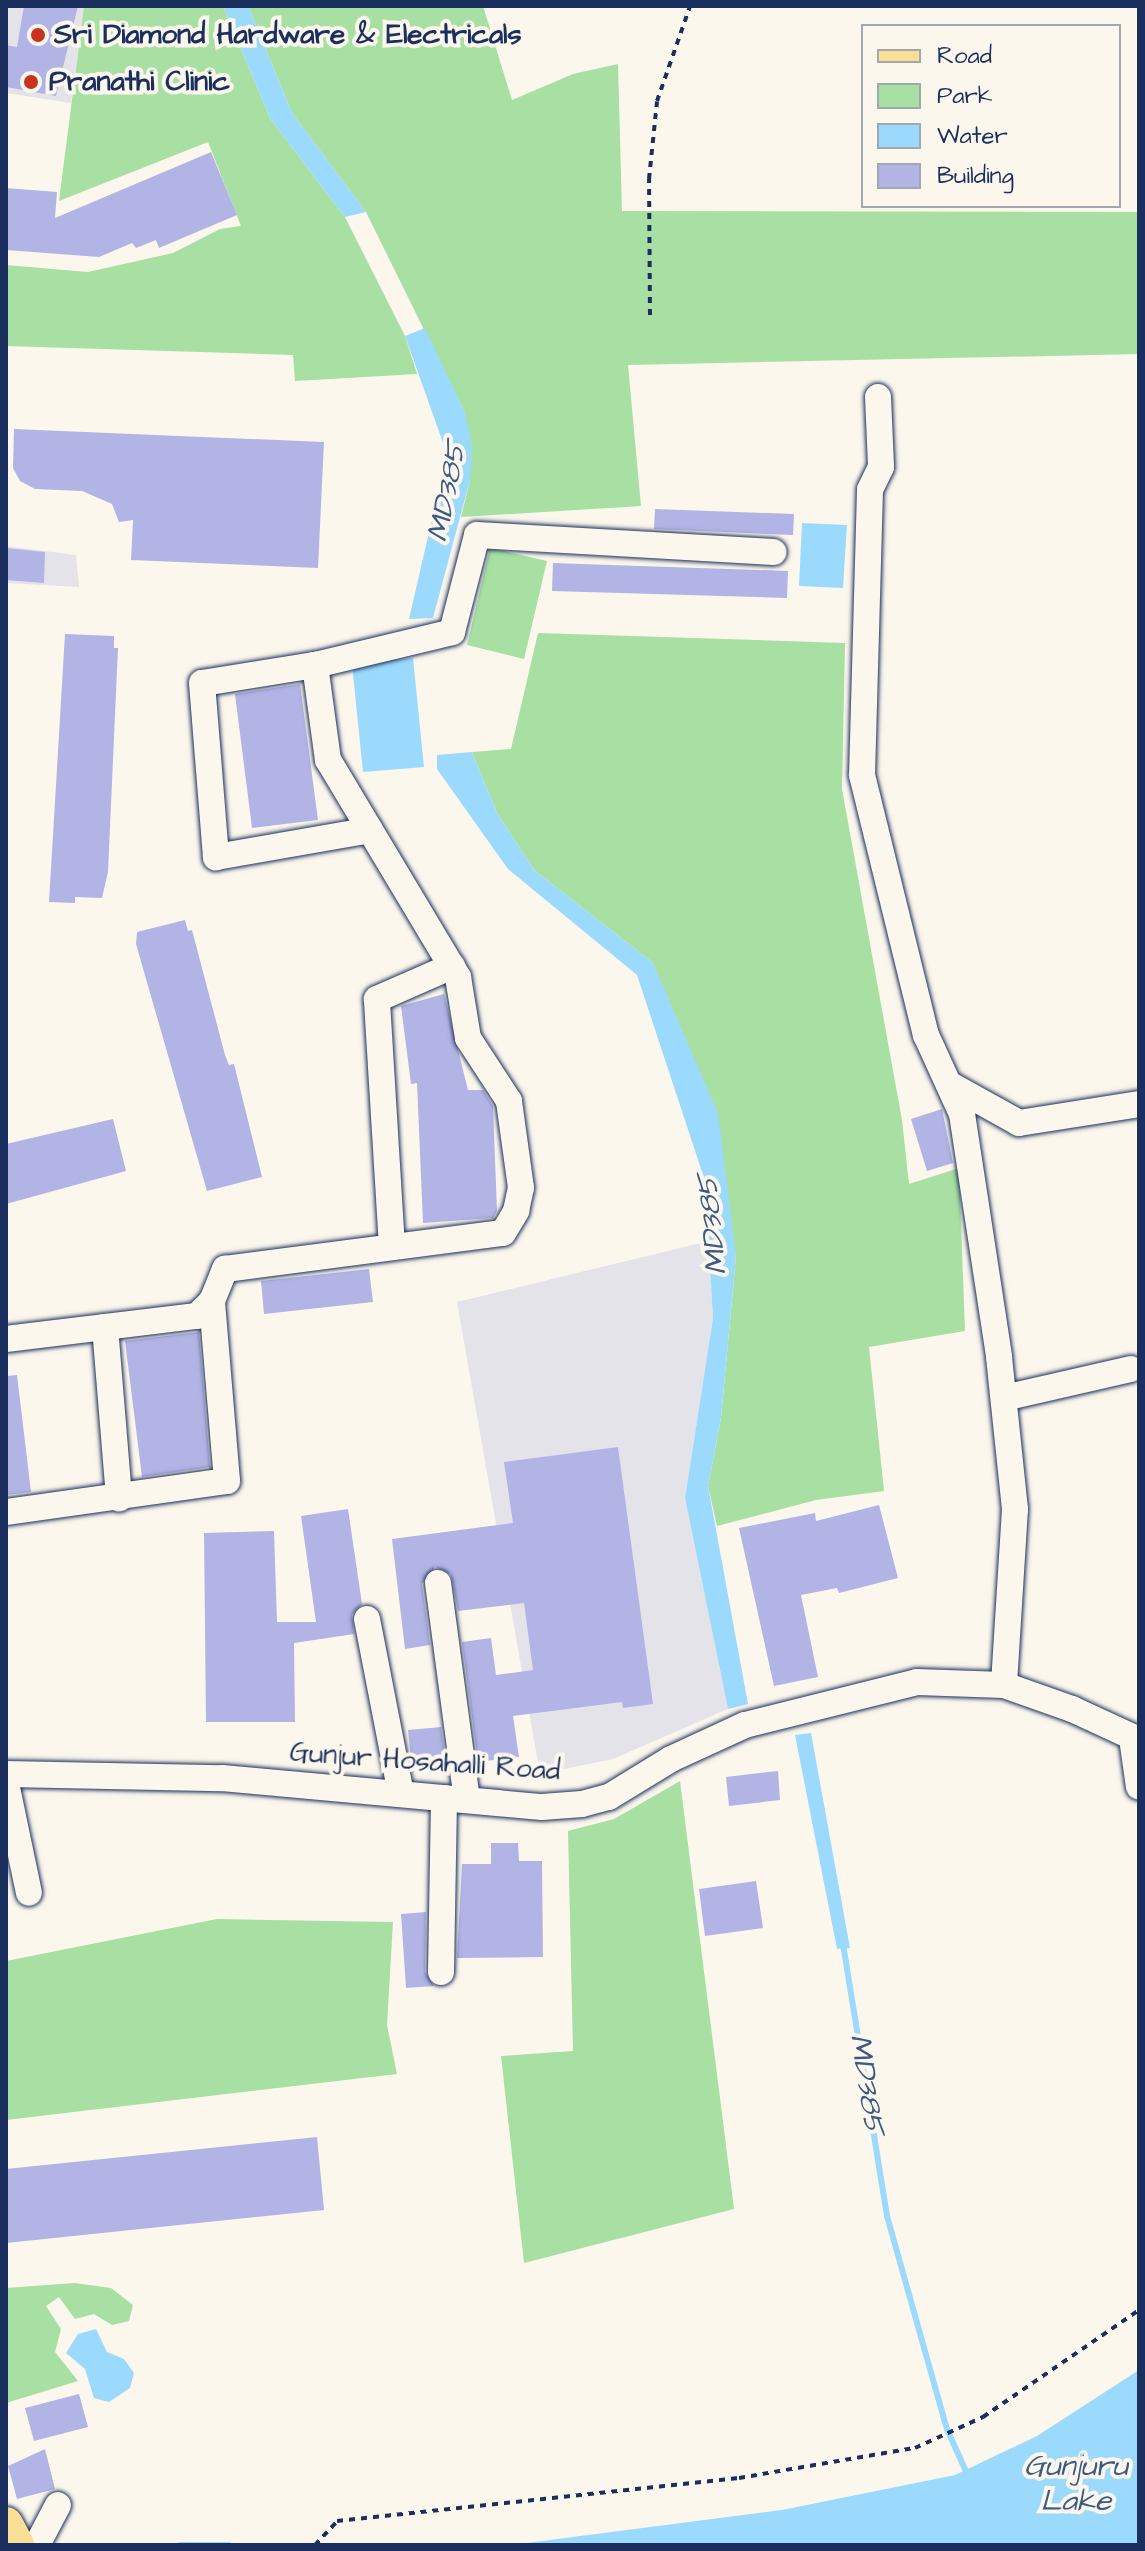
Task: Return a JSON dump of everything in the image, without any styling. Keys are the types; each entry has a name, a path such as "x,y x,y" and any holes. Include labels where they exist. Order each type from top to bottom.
{"main road":[{"path":"6,2524 17,2545"}],"street":[{"path":"878,397 881,467 870,490 862,775 926,1035 962,1114 1004,1398 1016,1533 1004,1685"},
{"path":"370,830 216,857 202,683 315,665 452,632 477,535 774,552"},
{"path":"6,1339 197,1316 212,1301 225,1269 503,1233 516,1211 521,1188 516,1125 509,1101 468,1038 452,966 328,760 315,665"},
{"path":"392,1247 377,999 452,966"},
{"path":"949,1084 1019,1123 1139,1104"},
{"path":"6,1512 227,1481 212,1301"},
{"path":"105,1327 119,1498"},
{"path":"1004,1398 1131,1369"},
{"path":"438,1583 456,1799 441,1972"},
{"path":"367,1619 401,1794"},
{"name":"Gunjur Hosahalli Road","path":"6,1774 222,1778 542,1807 609,1797 671,1759 745,1725 917,1682 1004,1685 1072,1709 1135,1739"},
{"path":"1135,1739 1139,1787"},
{"path":"6,1783 29,1893"},
{"path":"37,2545 58,2505"}],"path":[{"path":"650,315 649,179 657,101 690,6"},
{"path":"315,2545 337,2521 739,2478 915,2448 983,2417 1139,2310"}],"shaded area":[{"path":"7,6 84,6 71,103 6,93"},
{"path":"6,546 76,555 79,587 6,583"},
{"path":"709,1241 713,1318 685,1498 728,1709 613,1759 540,1774 457,1302"}],"green space":[{"path":"84,6 223,6 271,120 345,217 405,336 417,374 295,381 293,355 6,346 6,265 88,272 173,253 220,229 241,226 208,142 59,201"},
{"path":"248,6 483,6 512,100 573,74 618,64 622,211 1139,212 1139,354 628,365 641,506 461,517 470,480 465,413 366,212 292,113"},
{"path":"490,548 547,561 524,659 467,645"},
{"path":"538,633 845,643 842,789 902,1120 909,1184 959,1168 965,1331 869,1347 884,1491 816,1500 717,1526 708,1486 721,1418 736,1256 653,963 534,870 497,813 472,752 511,749"},
{"path":"680,1781 734,2209 524,2263 501,2056 573,2051 568,1831 614,1819"},
{"path":"217,1919 393,1922 387,2025 397,2074 6,2120 6,1961"},
{"path":"75,2283 111,2288 133,2305 129,2321 112,2325 94,2314 75,2319 59,2297 46,2306 61,2329 55,2352 78,2381 6,2403 6,2288"}],"water":[{"path":"223,6 248,6 292,113 366,212 345,217 271,120"},
{"path":"425,328 465,413 472,446 470,480 433,618 409,619 447,454 405,336"},
{"path":"802,523 847,525 843,588 799,586"},
{"path":"413,658 424,767 363,772 352,664"},
{"path":"472,752 497,813 534,870 653,963 718,1113 736,1256 721,1418 708,1486 748,1704 728,1709 685,1498 713,1318 705,1181 637,975 508,869 437,769 437,755"},
{"path":"811,1733 850,1948 837,1949 795,1735"},
{"path":"96,2329 107,2352 124,2359 134,2373 130,2388 109,2402 94,2398 85,2369 66,2353 78,2334"},
{"name":"Gunjuru Lake","path":"1139,2370 1139,2545 511,2545 782,2510 955,2475 1037,2436"}],"building":[{"path":"24,6 78,6 56,96 6,87 6,45 17,47"},
{"path":"211,152 237,215 159,248 156,240 136,248 132,243 99,257 6,250 6,188 57,192 55,218"},
{"path":"14,429 324,442 318,568 131,560 133,520 119,522 112,504 82,491 35,489 20,481 13,468"},
{"path":"655,509 794,514 793,535 654,529"},
{"path":"6,548 45,552 44,583 6,580"},
{"path":"553,563 788,571 787,598 552,591"},
{"path":"65,634 114,636 114,648 118,648 108,872 102,898 75,897 75,903 49,902"},
{"path":"300,684 318,820 252,828 235,694"},
{"path":"185,920 188,931 192,930 225,1055 229,1065 234,1064 262,1177 207,1191 136,944 137,932"},
{"path":"444,994 468,1090 483,1090 493,1106 497,1211 493,1218 423,1223 417,1083 411,1084 401,1006"},
{"path":"942,1109 953,1163 927,1171 911,1119"},
{"path":"113,1119 126,1171 6,1204 6,1144"},
{"path":"369,1269 373,1302 264,1314 261,1281"},
{"path":"199,1332 210,1467 142,1477 125,1341"},
{"path":"17,1375 31,1492 6,1495 6,1376"},
{"path":"618,1447 653,1704 623,1708 622,1702 513,1716 519,1757 478,1762 462,1642 491,1638 496,1675 533,1670 524,1603 458,1611 451,1574 435,1567 422,1584 430,1645 405,1649 392,1539 513,1523 504,1462"},
{"path":"879,1505 898,1578 839,1593 837,1588 801,1595 818,1677 774,1686 739,1528 815,1513 816,1521"},
{"path":"348,1509 362,1604 352,1615 354,1634 294,1643 295,1722 206,1722 204,1533 274,1531 277,1622 316,1622 301,1516"},
{"path":"441,1727 445,1756 411,1759 408,1730"},
{"path":"778,1771 780,1800 729,1806 726,1777"},
{"path":"491,1843 518,1843 519,1861 542,1861 543,1957 457,1958 462,1864 491,1864"},
{"path":"756,1881 763,1928 705,1936 699,1889"},
{"path":"426,1912 425,1972 434,1986 406,1988 401,1914"},
{"path":"317,2137 324,2210 6,2243 6,2169"},
{"path":"79,2394 88,2427 34,2441 25,2408"},
{"path":"45,2449 55,2489 17,2499 8,2466"}],"waterway":[{"name":"MD385","path":"843,1944 887,2216 947,2429 968,2476"},
{"path":"180,2545 229,2545"}],"place":[{"name":"Sri Diamond Hardware & Electricals","path":"38,35"},
{"name":"Pranathi Clinic","path":"31,82"}]}
